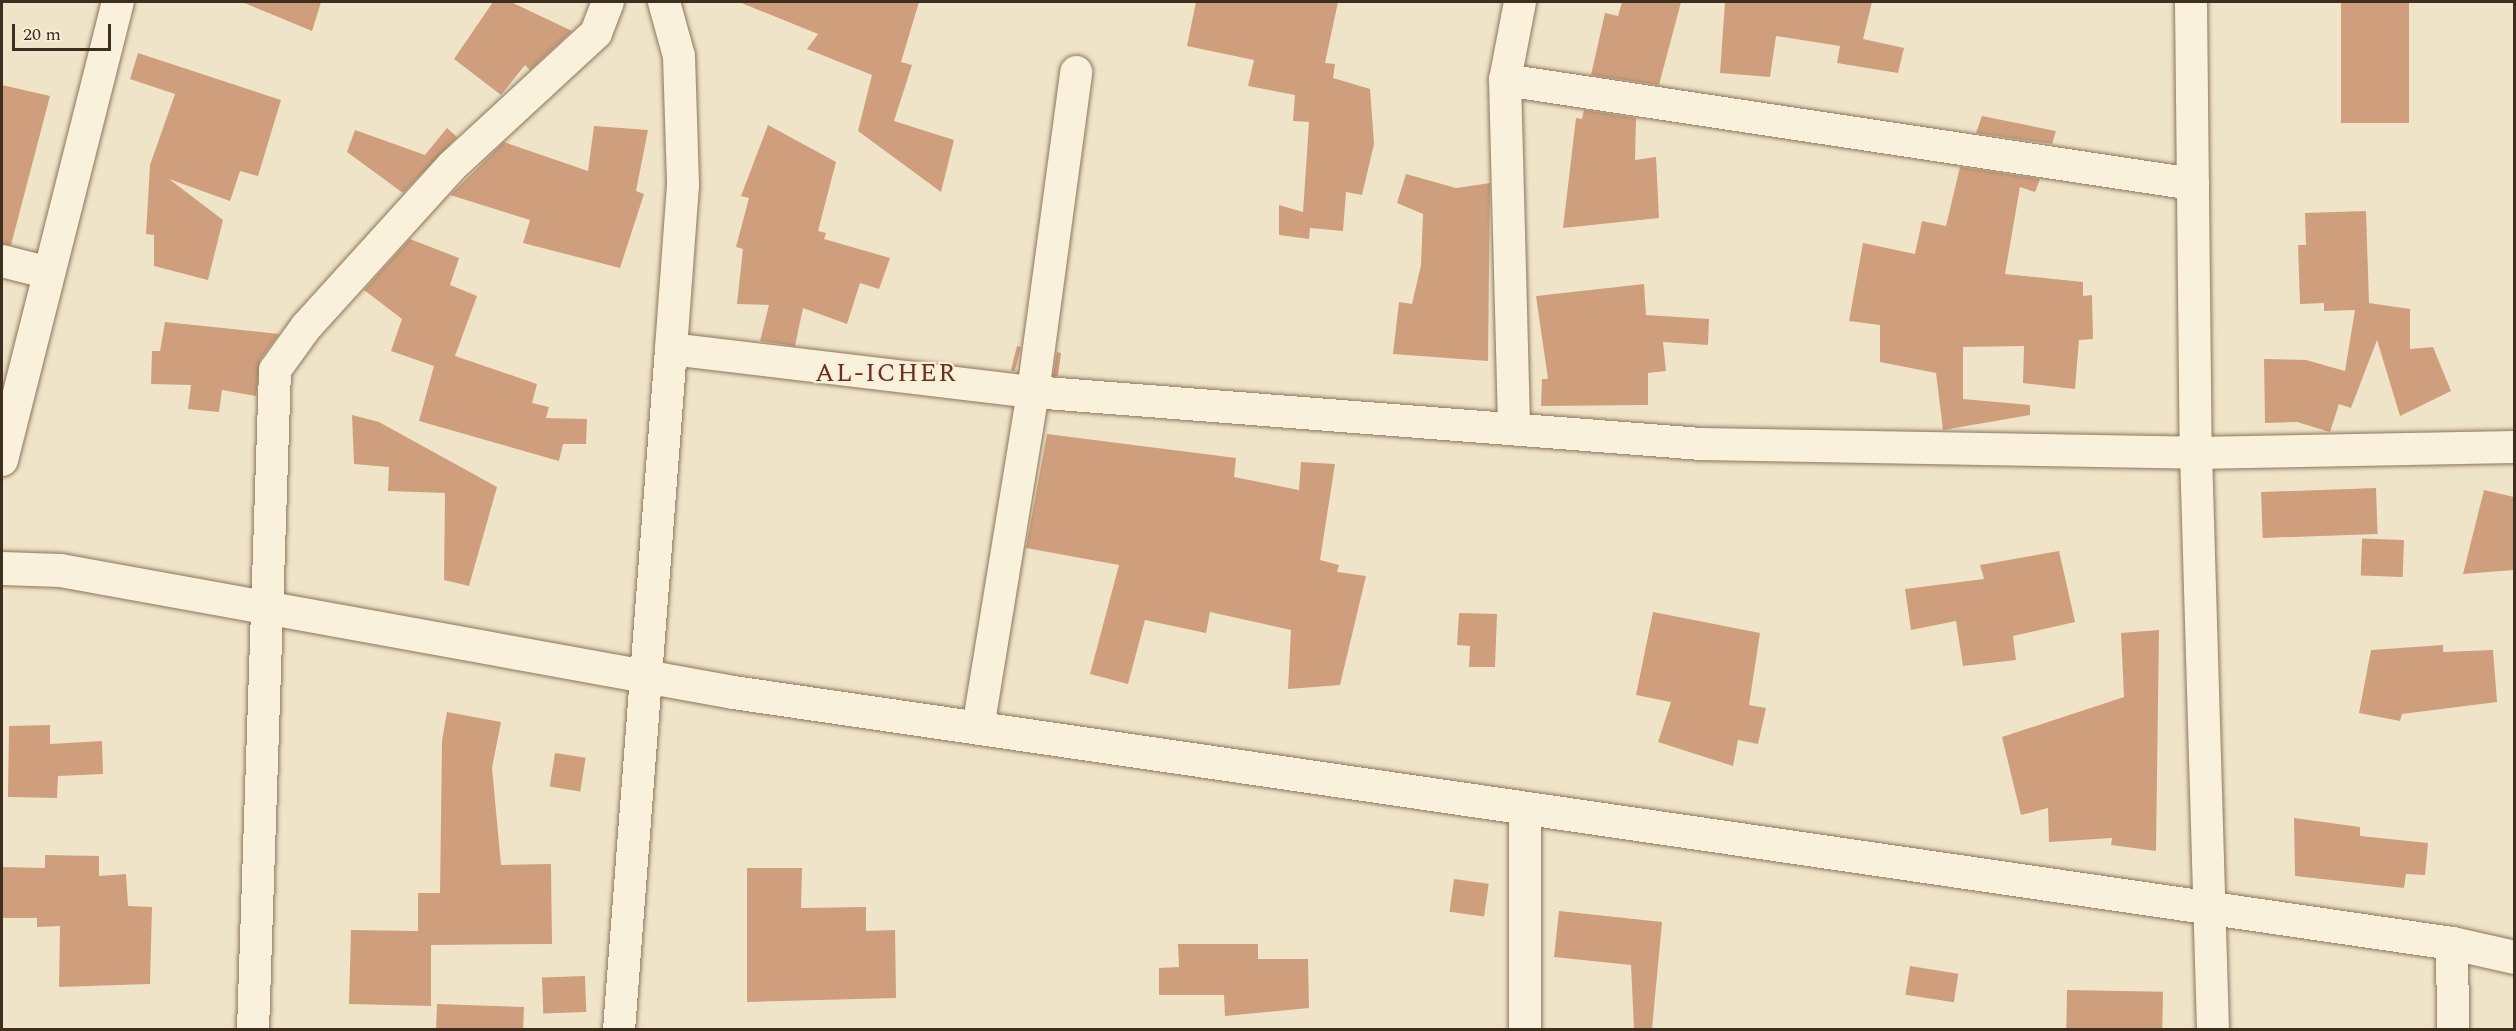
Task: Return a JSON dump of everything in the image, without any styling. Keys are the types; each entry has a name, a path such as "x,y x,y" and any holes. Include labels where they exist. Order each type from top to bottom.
{"street":[{"path":"2,460 45,272 118,2"},
{"path":"253,1029 275,370 283,356 452,166 596,33 608,2"},
{"path":"619,1029 682,185 679,56 664,2"},
{"path":"1514,426 1505,80 1520,2"},
{"path":"2191,2 2196,453 2212,909 2213,1029"},
{"path":"978,728 1033,392 1076,72"},
{"path":"1505,80 2193,184"},
{"path":"2,261 45,272"},
{"path":"671,349 1033,392 1514,426 1701,444 2196,453 2514,447"},
{"path":"2,567 60,570 268,611 644,675 978,728 2452,943 2514,957"},
{"path":"1525,809 1525,1029"},
{"path":"2452,943 2452,1029"}],"building":[{"path":"242,2 321,2 312,31"},
{"path":"493,2 511,2 572,31 530,70 525,65 501,95 454,59"},
{"path":"739,2 919,2 901,62 912,65 894,121 954,140 941,192 858,131 872,75 807,49 818,34"},
{"path":"1196,2 1338,2 1325,63 1335,64 1333,78 1370,89 1374,144 1362,195 1346,192 1343,231 1310,228 1309,239 1279,235 1279,205 1303,212 1309,122 1293,121 1295,95 1248,86 1254,60 1187,46"},
{"path":"1622,2 1681,2 1659,85 1591,75 1605,13 1618,16"},
{"path":"1725,2 1872,2 1863,39 1904,48 1898,73 1837,63 1840,46 1776,36 1770,77 1720,73"},
{"path":"2341,2 2409,2 2409,123 2341,123"},
{"path":"138,53 281,100 258,176 240,171 230,201 169,179 223,220 208,280 154,266 154,235 146,234 150,165 175,94 130,79"},
{"path":"2,85 50,96 11,245 2,244"},
{"path":"1584,110 1636,118 1635,160 1656,157 1659,218 1563,228 1576,118 1582,119"},
{"path":"1982,116 2056,131 2052,144 1976,133"},
{"path":"768,125 836,162 818,231 826,233 824,239 890,258 879,289 860,283 847,324 803,308 795,346 760,341 769,305 737,304 743,249 736,247 749,198 741,196"},
{"path":"594,126 648,130 636,191 644,194 620,268 523,243 530,220 450,195 504,142 588,171"},
{"path":"447,128 457,137 403,193 347,152 355,130 425,155"},
{"path":"1960,167 2040,179 2035,192 2020,187 2005,274 2083,282 2083,296 2092,295 2093,339 2079,340 2075,389 2023,383 2024,346 1963,347 1963,399 2030,405 2030,415 1943,430 1936,373 1880,362 1880,325 1849,321 1863,243 1915,254 1922,221 1946,226"},
{"path":"1406,174 1456,188 1490,183 1488,361 1393,354 1399,302 1412,304 1421,265 1423,214 1397,203"},
{"path":"2366,211 2369,303 2410,309 2410,349 2433,347 2451,391 2400,416 2377,340 2351,408 2339,404 2330,432 2297,422 2265,423 2264,359 2306,360 2345,371 2355,310 2324,311 2324,303 2300,304 2298,245 2306,245 2305,213"},
{"path":"410,239 459,258 450,285 477,296 455,356 537,384 532,403 549,407 546,418 587,419 586,444 563,444 559,461 419,421 434,366 391,351 402,319 364,290"},
{"path":"1644,284 1646,315 1709,319 1708,345 1663,342 1666,371 1648,373 1648,405 1541,406 1542,379 1548,379 1536,296"},
{"path":"165,322 279,334 260,360 256,396 222,390 219,412 188,409 191,385 151,384 152,351 160,351"},
{"path":"1017,346 1021,347 1015,371 1011,370"},
{"path":"1057,352 1061,353 1058,376 1053,376"},
{"path":"352,415 379,422 497,487 469,586 444,580 445,493 388,491 389,467 354,464"},
{"path":"1047,434 1236,458 1234,477 1299,490 1301,462 1335,464 1320,560 1339,565 1337,572 1366,576 1340,685 1288,689 1291,630 1210,612 1206,633 1145,620 1128,684 1090,674 1119,565 1026,548"},
{"path":"2376,488 2378,534 2263,538 2261,492"},
{"path":"2484,490 2514,497 2514,570 2463,574"},
{"path":"2362,539 2404,540 2403,577 2361,576"},
{"path":"2059,551 2075,622 2013,636 2016,660 1963,666 1956,621 1911,630 1905,589 1984,579 1980,565"},
{"path":"1653,612 1760,633 1749,705 1766,708 1758,744 1738,740 1733,766 1658,742 1671,702 1636,695"},
{"path":"1459,613 1497,614 1495,667 1469,667 1470,646 1457,645"},
{"path":"2159,630 2156,851 2111,845 2112,838 2049,842 2048,808 2021,815 2002,737 2124,697 2121,633"},
{"path":"2443,645 2443,652 2493,650 2497,702 2402,714 2400,721 2359,713 2371,650"},
{"path":"447,712 501,722 492,768 501,865 551,864 552,944 431,945 431,1006 349,1004 351,930 418,931 418,893 440,893 442,741"},
{"path":"50,725 50,744 102,741 103,774 58,776 57,798 8,797 9,726"},
{"path":"555,753 586,758 580,791 550,787"},
{"path":"2294,818 2360,827 2360,836 2428,843 2425,875 2406,874 2404,888 2295,876"},
{"path":"45,855 99,856 99,876 126,874 128,906 152,907 150,984 59,987 60,926 37,927 37,918 2,918 2,867 45,868"},
{"path":"747,868 802,868 801,908 866,907 866,931 895,930 896,998 747,1002"},
{"path":"1454,879 1489,884 1484,917 1449,912"},
{"path":"1559,911 1662,922 1652,1029 1634,1029 1631,965 1554,957"},
{"path":"1178,944 1258,944 1258,959 1308,959 1309,1008 1225,1016 1224,995 1159,995 1159,968 1179,967"},
{"path":"1910,966 1958,974 1954,1002 1905,995"},
{"path":"585,976 586,1012 543,1013 542,978"},
{"path":"2067,990 2163,992 2162,1030 2066,1029"},
{"path":"437,1004 524,1007 523,1030 436,1029"}],"district":[{"name":"AL-ICHER","path":"886,374"}]}
